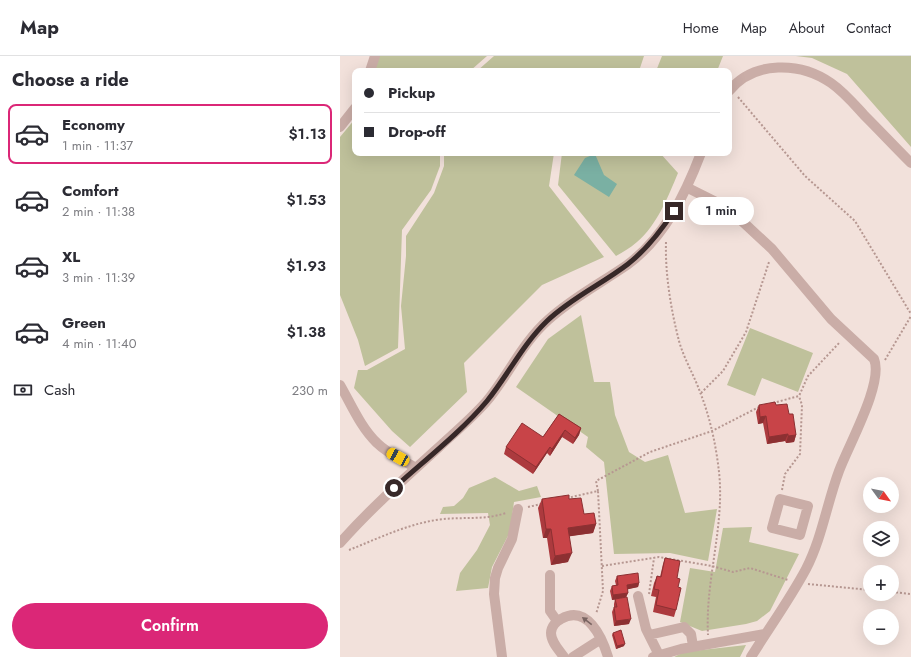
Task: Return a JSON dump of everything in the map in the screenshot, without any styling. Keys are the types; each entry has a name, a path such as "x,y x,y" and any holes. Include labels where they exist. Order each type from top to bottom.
{"street":[{"path":"371,68 375,56"},
{"path":"732,87 737,81 751,72 768,68 803,71 817,76 842,91 911,163"},
{"path":"340,127 352,112"},
{"path":"340,543 362,518 486,402 535,334 547,321 585,292 628,264 645,249 666,223 688,188 700,156"},
{"path":"688,188 728,208 772,249 830,319 874,359 877,366 876,375 857,432 839,472 818,540 805,570 751,657"},
{"path":"340,386 366,430 376,442 388,452 416,468"},
{"path":"800,535 808,506 780,499 772,528 818,540"},
{"path":"502,657 494,594 495,578 498,568 512,539 518,509"},
{"path":"550,575 550,611 557,621"},
{"path":"638,596 642,617 656,656 693,646 765,634"},
{"path":"564,657 552,639 550,634 551,629 557,621 574,614 584,617 593,625 601,639 608,657"},
{"path":"649,635 684,627 691,634 693,646"},
{"path":"573,657 601,639"}],"path":[{"path":"732,92 768,131 805,176 856,221 911,315 876,375"},
{"path":"666,223 665,255 669,289 679,342 701,393 712,431 719,473 720,513 712,566 707,617 708,644"},
{"path":"701,393 723,371 746,332 763,284 772,249"},
{"path":"780,499 786,474 800,454 802,405 799,396 808,376 847,334"},
{"path":"766,405 799,396"},
{"path":"598,492 596,481 650,452 712,431 762,406"},
{"path":"602,566 659,557 712,566 733,572 750,568 797,583 863,589"},
{"path":"899,593 911,594"}],"green space":[{"path":"379,56 487,56 473,68 375,68"},
{"path":"494,56 644,56 640,68 480,68"},
{"path":"662,56 723,56 718,68 657,68"},
{"path":"796,56 911,56 911,147 847,74 812,58"},
{"path":"352,123 352,156 440,156 440,166 431,190 402,230 398,348 365,366 358,340 340,295 340,137"},
{"path":"444,156 554,156 549,186 604,257 542,285 464,363 467,392 410,447 392,431 354,388 358,370 367,370 405,349 401,306 406,256 406,236 434,193 444,166"},
{"path":"562,156 663,156 678,173 656,219 637,242 616,256 558,185"},
{"path":"581,315 594,382 610,382 615,415 629,452 645,462 668,455 685,513 717,509 708,561 670,553 614,554 604,462 586,447 588,437 516,387 548,339"},
{"path":"750,328 813,353 798,392 762,378 755,396 727,385"},
{"path":"495,477 519,491 537,486 541,497 514,502 510,532 492,567 488,588 456,591 460,573 477,550 490,525 488,513 440,514 443,507 454,506 463,498 469,488"},
{"path":"752,527 749,542 799,554 770,611 757,621 702,631 680,622 690,568 715,572 723,528"},
{"path":"746,645 740,657 674,657 684,652"}],"water":[{"path":"596,156 604,175 617,184 609,197 574,175 585,158"}],"building":[{"path":"775,402 776,405 787,404 789,414 793,414 796,435 788,436 788,434 769,437 766,416 760,417 759,405"},
{"path":"559,414 581,428 575,438 565,430 552,449 550,447 536,467 506,447 522,423 543,437"},
{"path":"569,495 569,499 581,498 584,514 594,513 596,524 568,528 572,553 555,556 551,529 546,529 542,499"},
{"path":"665,558 680,561 677,578 680,579 678,587 681,588 676,610 656,605 659,590 654,589 657,576 661,577"},
{"path":"638,573 639,583 627,585 628,593 613,595 612,586 618,585 617,576"},
{"path":"627,597 631,619 616,621 614,607 617,607 615,599"},
{"path":"621,630 625,644 617,646 613,633"}],"route":[{"path":"394,488 486,402 535,334 547,321 563,307 628,264 660,233 674,211"}]}
